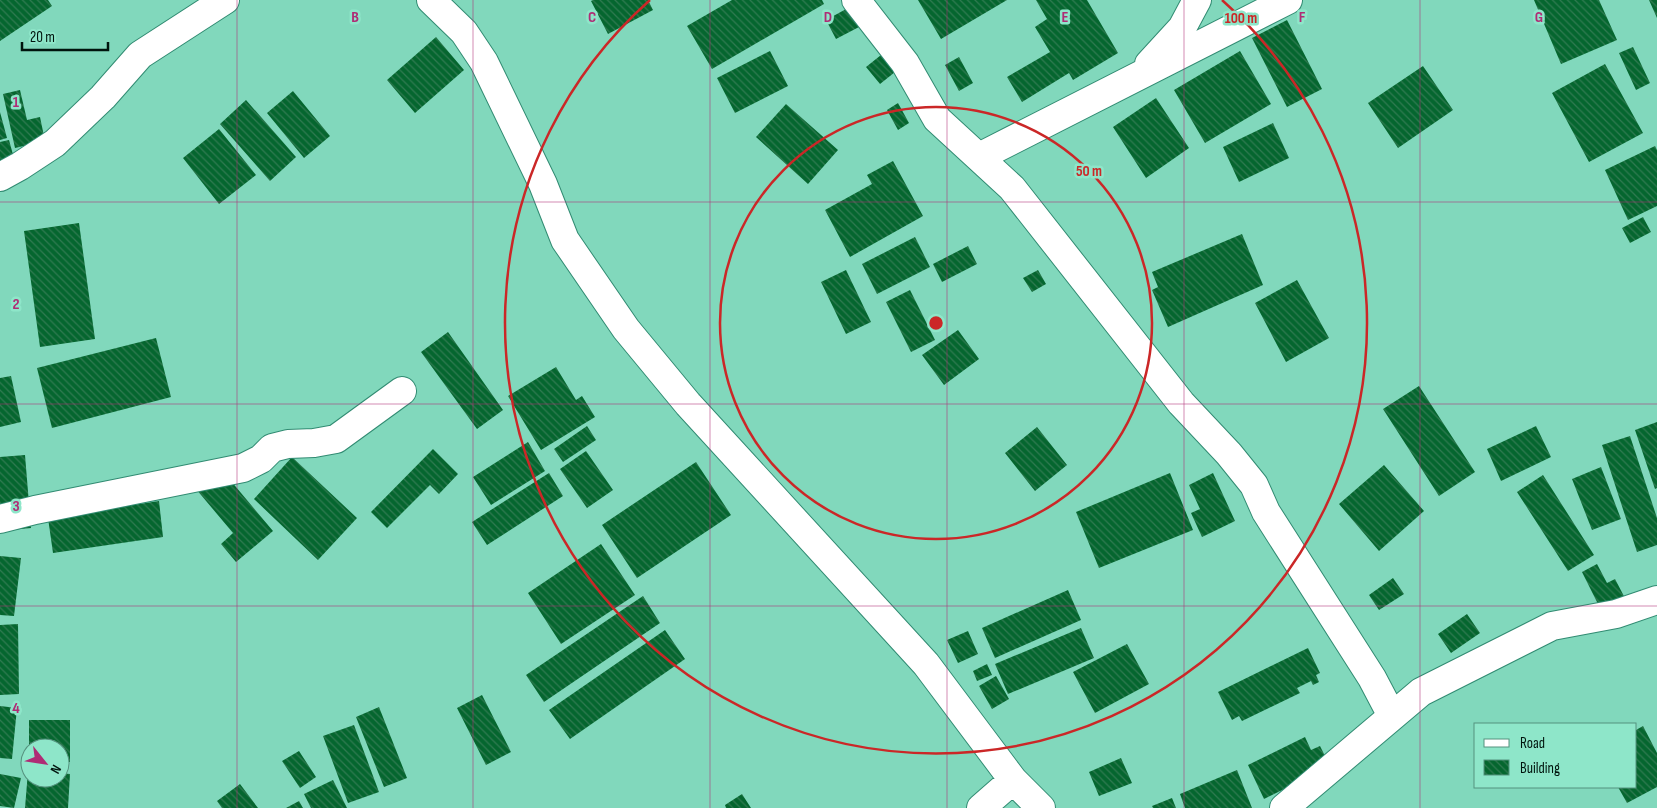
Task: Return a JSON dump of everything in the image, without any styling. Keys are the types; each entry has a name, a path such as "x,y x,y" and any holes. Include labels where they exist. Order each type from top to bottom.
{"street":[{"path":"0,177 54,143 103,97 140,55 225,0"},
{"path":"431,0 464,32 484,62 543,184 565,240 626,330 688,404 926,664 1013,780 1041,808"},
{"path":"856,0 905,64 937,119 1012,188 1181,403 1229,454 1254,485 1266,512 1372,678 1392,716"},
{"path":"1139,76 1182,28 1197,0"},
{"path":"979,157 1288,0"},
{"path":"0,519 44,508 243,468 261,459 272,448 288,444 314,443 336,439 402,390"},
{"path":"1284,808 1421,692 1552,626 1616,614 1657,600"},
{"path":"981,808 1013,780"}],"building":[{"path":"0,0 48,0 52,6 0,41"},
{"path":"648,0 653,10 608,34 591,1"},
{"path":"732,0 822,0 824,4 712,69 687,26"},
{"path":"918,0 1007,0 941,39"},
{"path":"1036,0 1087,0 1118,53 1073,80 1069,73 1022,102 1007,77 1050,52 1035,27 1047,19"},
{"path":"1534,0 1599,0 1617,40 1561,64"},
{"path":"1649,0 1657,0 1657,18"},
{"path":"848,8 859,27 836,39 826,20"},
{"path":"1287,20 1322,89 1287,107 1252,38"},
{"path":"436,37 464,70 415,113 387,80"},
{"path":"1633,47 1650,83 1636,90 1619,53"},
{"path":"770,51 788,86 735,113 717,78"},
{"path":"1240,51 1271,104 1205,143 1174,90"},
{"path":"881,55 895,72 880,84 866,67"},
{"path":"959,57 973,83 959,91 945,65"},
{"path":"1605,64 1643,133 1589,162 1552,93"},
{"path":"1423,66 1453,110 1398,148 1368,103"},
{"path":"20,90 27,120 40,117 45,141 15,148 3,94"},
{"path":"293,91 330,136 304,158 267,113"},
{"path":"1156,98 1189,148 1146,178 1113,127"},
{"path":"246,100 296,157 270,181 220,124"},
{"path":"898,103 909,123 898,130 887,110"},
{"path":"786,104 838,150 808,184 756,137"},
{"path":"0,112 7,138 0,140"},
{"path":"1273,123 1289,158 1239,182 1223,147"},
{"path":"219,129 256,175 219,204 183,158"},
{"path":"9,140 15,162 0,166 0,142"},
{"path":"1655,146 1657,150 1657,206 1628,220 1605,170"},
{"path":"893,161 923,216 850,257 825,210 872,184 867,175"},
{"path":"1643,217 1651,232 1630,243 1622,228"},
{"path":"79,223 95,339 40,347 24,231"},
{"path":"1242,234 1263,285 1168,327 1152,290 1158,287 1152,272"},
{"path":"915,237 930,267 877,294 862,264"},
{"path":"968,246 977,264 942,282 933,264"},
{"path":"846,270 871,322 846,334 821,282"},
{"path":"1038,270 1046,284 1032,292 1023,278"},
{"path":"1297,280 1329,338 1286,362 1255,303"},
{"path":"910,290 935,340 911,352 886,302"},
{"path":"958,330 979,359 944,385 922,355"},
{"path":"448,332 503,410 477,429 421,352"},
{"path":"156,338 171,397 52,428 37,368"},
{"path":"556,367 576,400 582,396 595,417 541,450 508,396"},
{"path":"11,376 21,422 0,427 0,378"},
{"path":"1419,386 1475,472 1439,496 1383,409"},
{"path":"1657,422 1657,488 1655,489 1635,430"},
{"path":"587,426 596,440 563,462 554,449"},
{"path":"1536,426 1551,457 1501,481 1487,449"},
{"path":"1037,427 1067,465 1035,491 1005,453"},
{"path":"1630,436 1657,518 1657,545 1637,552 1602,445"},
{"path":"528,442 545,471 491,505 473,477"},
{"path":"433,449 458,474 439,494 430,485 387,528 371,512"},
{"path":"586,451 613,490 587,508 560,469"},
{"path":"25,455 31,528 0,531 0,457"},
{"path":"292,457 357,518 318,560 254,499"},
{"path":"696,462 731,515 637,578 602,525"},
{"path":"1384,465 1424,511 1379,551 1339,504"},
{"path":"1601,467 1621,519 1592,530 1572,479"},
{"path":"220,468 273,531 236,562 221,544 233,533 196,489"},
{"path":"549,473 563,496 487,545 472,522"},
{"path":"1170,473 1193,530 1099,568 1076,512"},
{"path":"1213,473 1235,521 1202,537 1191,513 1200,509 1189,485"},
{"path":"1543,475 1594,555 1568,571 1517,492"},
{"path":"159,501 163,537 53,553 48,518"},
{"path":"601,544 635,595 561,644 528,593"},
{"path":"0,556 21,558 14,616 0,615"},
{"path":"1597,564 1607,583 1615,579 1627,602 1603,614 1582,572"},
{"path":"1393,578 1404,594 1379,610 1369,595"},
{"path":"1068,590 1081,620 995,658 982,628"},
{"path":"643,596 660,623 544,702 526,675"},
{"path":"1467,614 1480,633 1451,653 1438,634"},
{"path":"18,624 19,694 0,695 0,625"},
{"path":"1081,628 1094,658 1008,694 995,664"},
{"path":"665,630 685,659 570,739 549,710"},
{"path":"968,631 978,654 958,663 947,640"},
{"path":"1127,644 1149,684 1095,713 1073,672"},
{"path":"1308,648 1320,673 1316,675 1319,682 1313,685 1311,681 1297,688 1300,693 1242,721 1239,716 1232,720 1218,692"},
{"path":"987,664 992,675 977,681 973,671"},
{"path":"996,676 1009,699 992,709 979,686"},
{"path":"482,695 511,752 486,765 457,708"},
{"path":"0,706 17,708 12,759 0,758"},
{"path":"379,707 407,778 384,787 356,717"},
{"path":"29,720 70,720 70,738 29,738"},
{"path":"354,725 379,792 348,803 323,736"},
{"path":"1643,726 1657,753 1657,787 1627,803 1619,788 1637,788 1637,729"},
{"path":"1305,737 1311,750 1320,746 1328,762 1321,771 1264,799 1248,765"},
{"path":"299,751 316,777 300,788 282,761"},
{"path":"1121,758 1132,783 1099,796 1089,772"},
{"path":"1237,770 1252,808 1185,808 1180,794"},
{"path":"0,774 20,778 14,808 0,806"},
{"path":"333,780 347,808 311,808 304,794"},
{"path":"240,784 258,808 222,808 217,801"},
{"path":"27,788 69,788 68,808 25,808"},
{"path":"742,794 751,808 726,808 725,805"},
{"path":"1172,798 1176,808 1153,808 1152,806"},
{"path":"299,801 303,808 286,808"}]}
